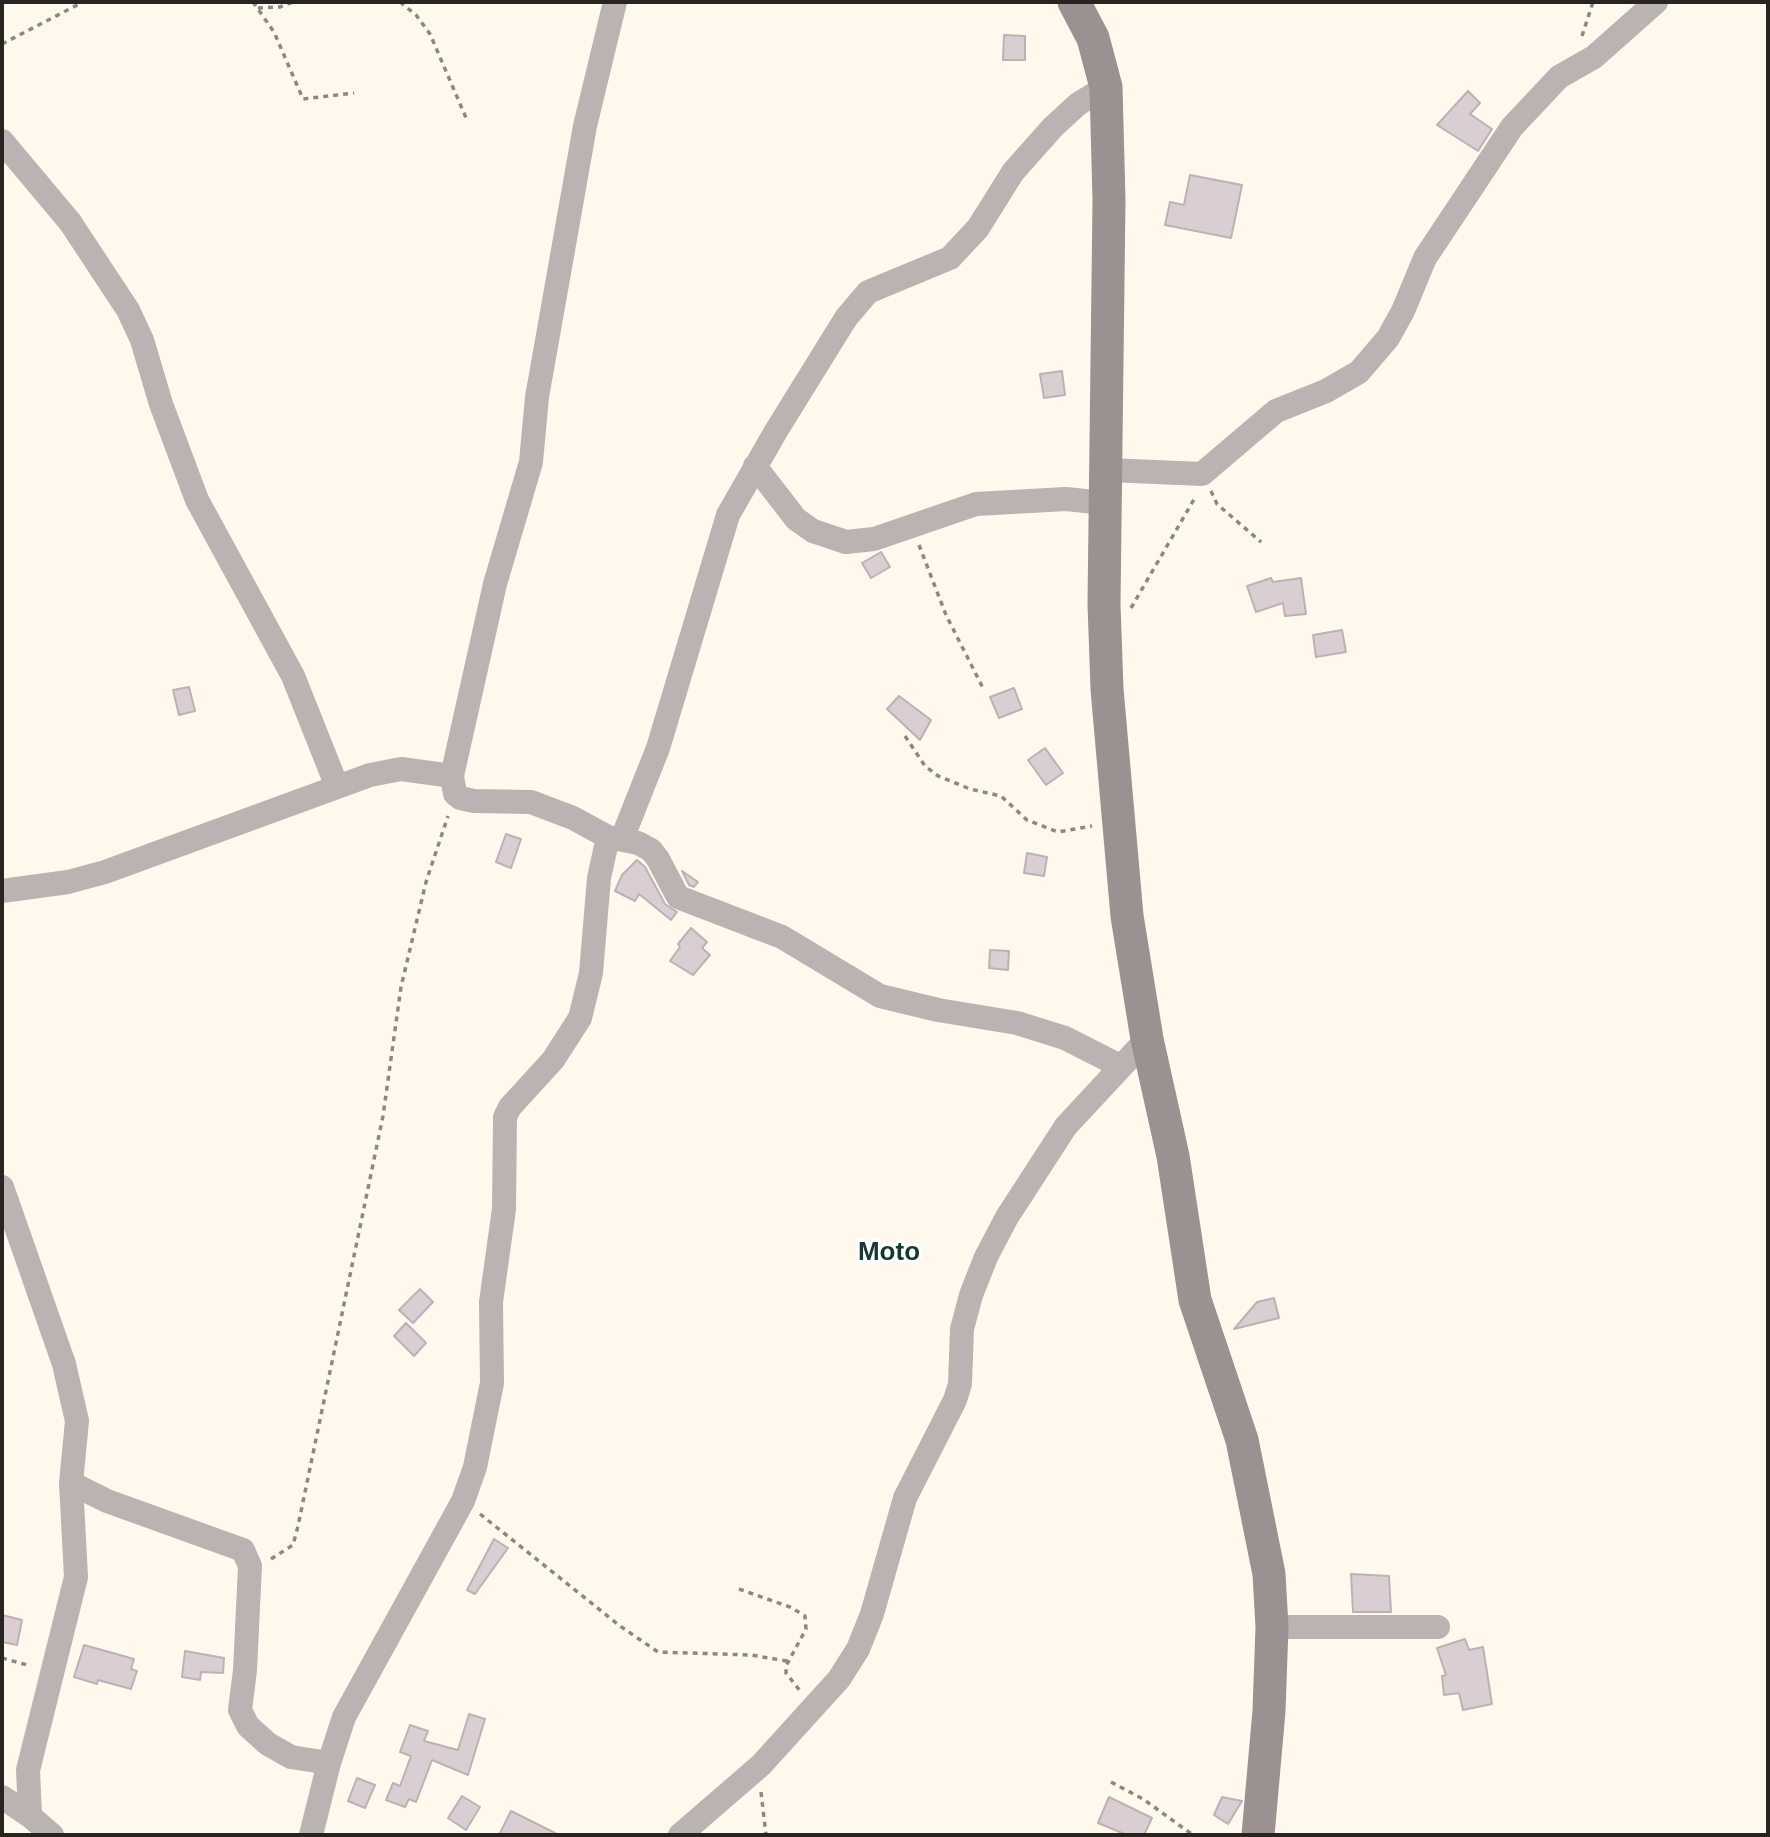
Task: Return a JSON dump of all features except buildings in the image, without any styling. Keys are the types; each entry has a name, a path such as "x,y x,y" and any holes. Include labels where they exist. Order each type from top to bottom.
{"street":[{"path":"454,785 495,584 531,462 537,397 585,126 615,2"},
{"path":"1074,2 1093,38 1106,87 1109,200 1107,689 1127,916 1147,1038 1173,1156 1195,1300 1242,1440 1269,1574 1272,1627 1267,1750 1258,1835"},
{"path":"755,466 796,519 828,538 861,542 976,504 1066,499 1106,487 1204,477 1276,411 1326,391 1359,372 1388,338 1404,312 1425,258 1512,127 1559,76 1594,57 1656,2"},
{"path":"311,1835 344,1717 463,1501 475,1467 492,1383 491,1303 504,1209 502,1150 505,1117 510,1107 553,1060 580,1018 591,973 599,878 615,838 659,748 729,515 755,466 861,299 879,286 950,258 978,228 1013,172 1054,127 1078,104 1106,87"},
{"path":"2,141 70,222 128,310 142,340 161,404 197,500 293,676 336,784"},
{"path":"2,891 68,882 105,872 336,784 401,769 454,785 474,802 531,803 651,850 678,897 752,923 791,941 880,996 938,1010 1017,1023 1065,1038 1119,1066"},
{"path":"680,1835 761,1765 839,1679 858,1649 872,1614 913,1479 955,1400 960,1384 962,1329 971,1295 986,1257 1007,1217 1066,1126 1147,1038"},
{"path":"2,1187 35,1275 73,1394 77,1421 71,1483 76,1577 28,1770 30,1816"},
{"path":"71,1483 107,1501 235,1546 247,1556 250,1566 245,1670 240,1710 248,1726 268,1744 290,1757 329,1763"},
{"path":"1272,1627 1438,1627"},
{"path":"2,1797 52,1835"}],"path":[{"path":"2,44 83,2"},
{"path":"253,2 274,32 303,99 354,93"},
{"path":"258,8 280,7 293,2"},
{"path":"400,2 430,34 467,120"},
{"path":"1204,477 1217,504 1261,542"},
{"path":"1126,617 1204,477"},
{"path":"912,527 946,615 983,688"},
{"path":"905,736 925,766 939,776 970,789 1001,796 1027,820 1058,832 1087,828 1118,813"},
{"path":"250,1566 275,1558 293,1545 383,1116 401,987 426,883 454,785"},
{"path":"463,1501 620,1626 658,1652 751,1655 787,1661"},
{"path":"739,1589 790,1606 805,1616 806,1629 787,1661 786,1673 813,1710"},
{"path":"2,1658 54,1672"},
{"path":"761,1765 766,1835"},
{"path":"1111,1782 1143,1799 1193,1835"}],"district":[{"name":"Moto","path":"889,1253"}]}
